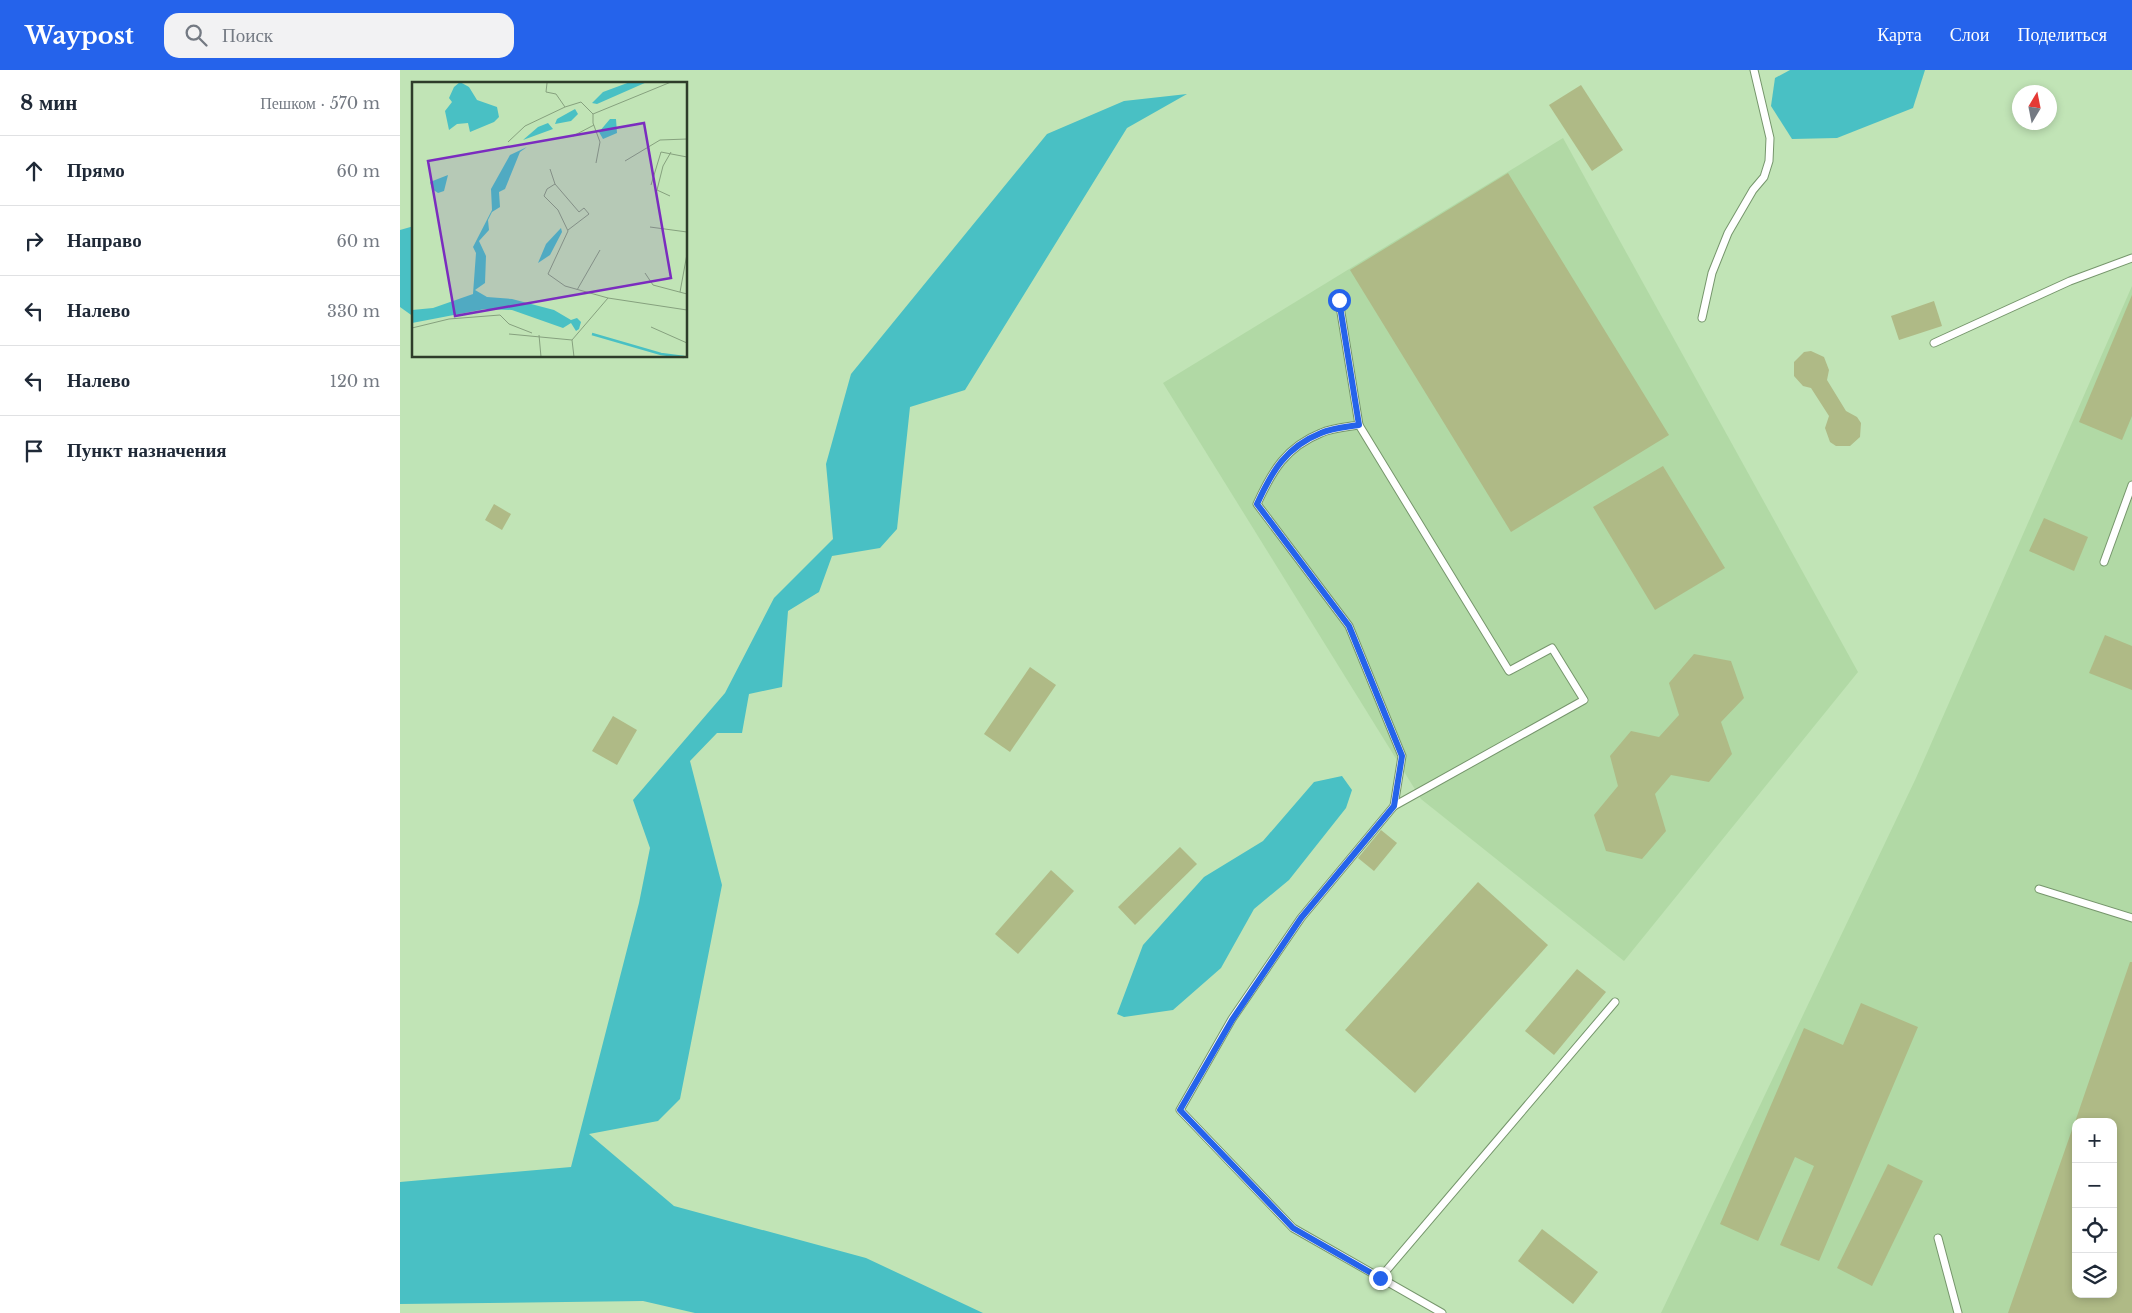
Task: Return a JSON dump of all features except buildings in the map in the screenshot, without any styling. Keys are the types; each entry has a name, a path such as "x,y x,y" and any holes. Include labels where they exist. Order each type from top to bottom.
{"lane":[{"path":"1702,318 1712,273 1728,233 1753,190 1764,176 1769,161 1770,138 1754,70"},
{"path":"1934,343 2070,281 2132,258"},
{"path":"1339,300 1359,425 1510,671 1552,648 1584,700 1394,806 1301,918 1232,1020 1180,1110 1293,1228 1442,1313"},
{"path":"1359,425 1322,432 1292,448 1270,476 1257,504 1349,626 1402,756 1394,806"},
{"path":"2104,562 2132,485"},
{"path":"2039,888 2132,918"},
{"path":"1380,1278 1615,1002"},
{"path":"1938,1238 1958,1313"}],"shaded area":[{"path":"1563,138 1858,672 1624,961 1421,799 1163,383"},
{"path":"2132,286 2132,1313 1661,1313 1916,778"}],"water":[{"path":"1790,70 1925,70 1913,108 1837,138 1792,139 1771,106 1775,78"},
{"path":"1187,94 1127,128 965,390 910,407 897,529 880,548 832,556 819,592 788,611 782,687 749,694 742,733 717,733 690,761 722,885 680,1099 658,1121 589,1134 674,1206 866,1258 983,1313 695,1313 643,1301 400,1304 400,1182 571,1167 639,903 650,848 633,800 725,693 774,598 833,539 826,464 851,374 1047,134 1124,101"},
{"path":"412,227 412,316 400,307 400,230"},
{"path":"1342,776 1352,790 1346,808 1289,880 1254,909 1221,968 1173,1010 1124,1017 1117,1014 1143,945 1204,877 1263,841 1314,782"}],"route":[{"path":"1339,300 1359,425 1322,432 1292,448 1270,476 1257,504 1349,626 1402,756 1394,806 1301,918 1232,1020 1180,1110 1293,1228 1380,1278"}]}
